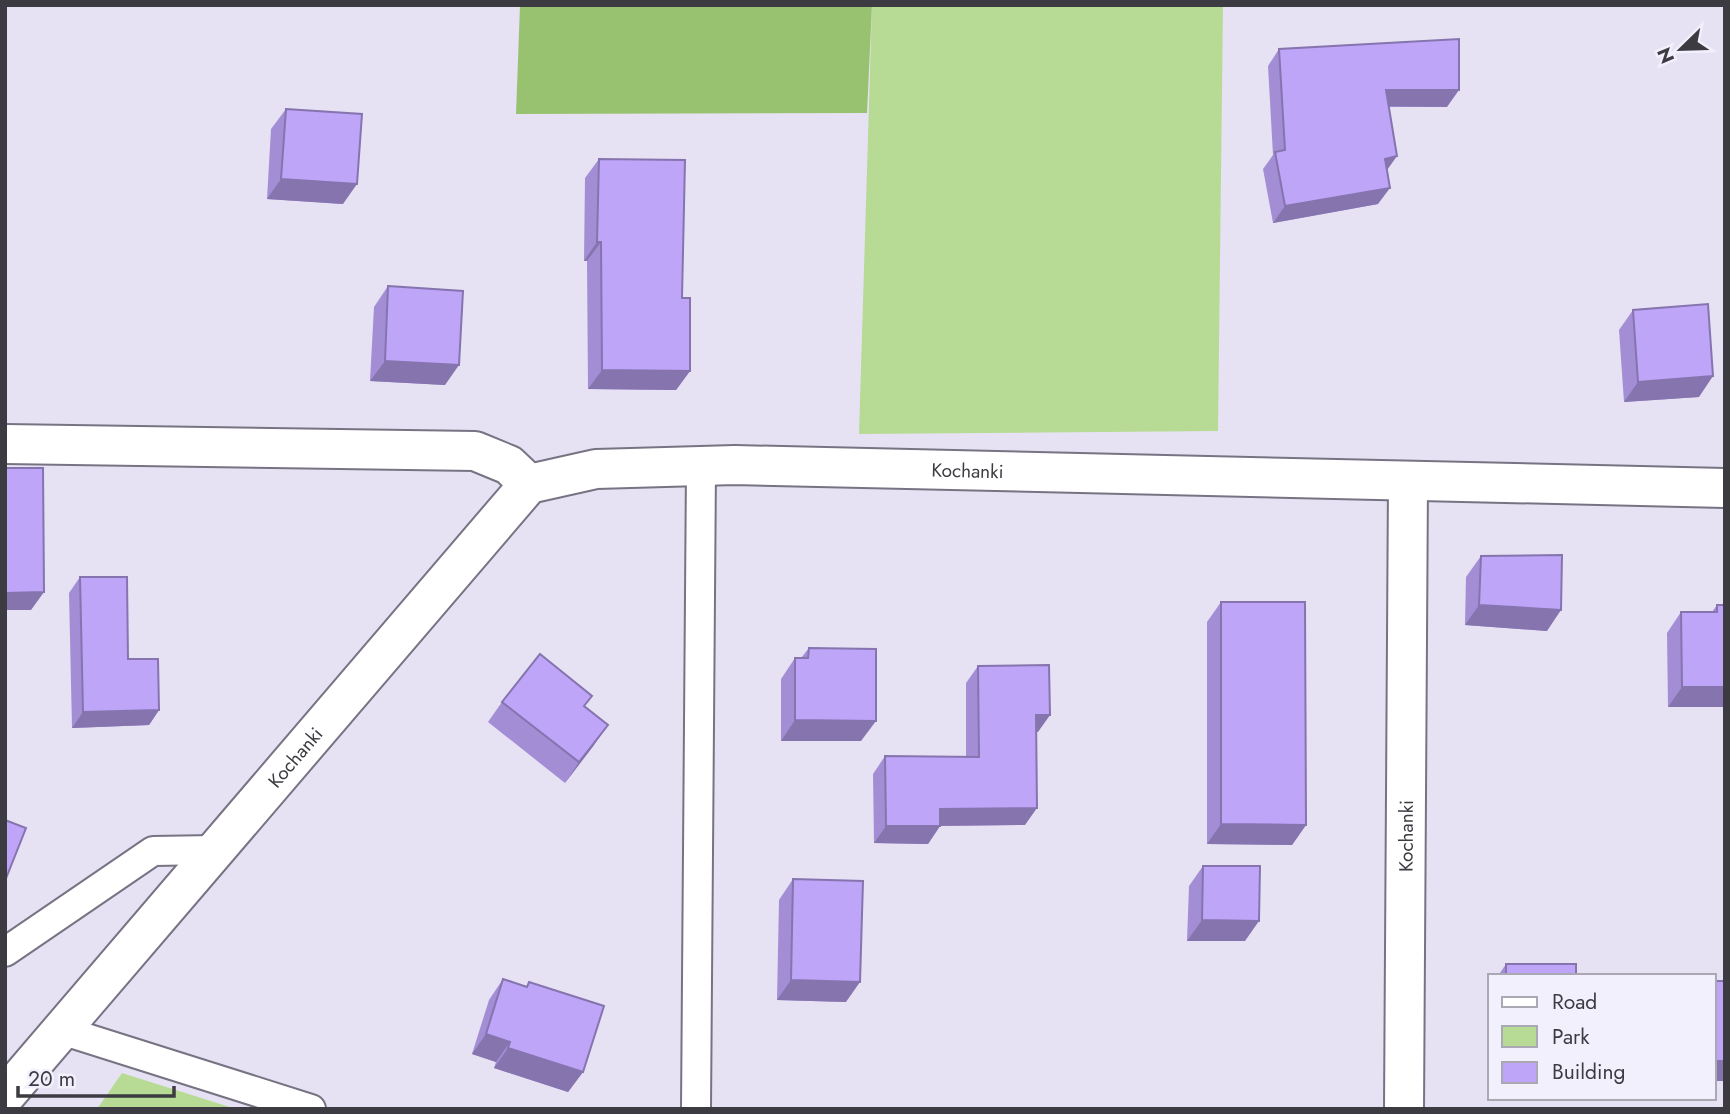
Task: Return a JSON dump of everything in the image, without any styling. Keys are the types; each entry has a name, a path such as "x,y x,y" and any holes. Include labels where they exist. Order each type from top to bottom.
{"street":[{"path":"5,444 475,451 509,465 529,484"},
{"name":"Kochanki","path":"5,1096 529,484 596,468 701,467 1725,488"},
{"name":"Kochanki","path":"1404,1109 1408,481"}],"lane":[{"path":"696,1109 701,467"},
{"path":"5,952 153,850 214,850"},
{"path":"61,1030 311,1109"}],"green space":[{"path":"520,5 872,5 867,113 516,114"},
{"path":"872,5 1223,5 1218,431 859,434"},
{"path":"122,1073 236,1109 97,1109"}],"building":[{"path":"1459,39 1459,90 1386,90 1397,156 1385,159 1390,188 1285,206 1275,152 1285,150 1279,49"},
{"path":"286,109 362,114 357,184 281,179"},
{"path":"599,159 685,160 682,298 690,298 690,371 602,370 601,242 597,242"},
{"path":"388,286 463,291 459,365 385,361"},
{"path":"1708,304 1713,376 1638,382 1633,310"},
{"path":"5,468 43,468 44,592 5,593"},
{"path":"1562,555 1561,610 1479,605 1481,556"},
{"path":"80,577 127,577 128,659 158,659 159,710 83,712"},
{"path":"1221,602 1305,602 1306,825 1221,824"},
{"path":"1717,605 1725,605 1725,687 1682,687 1681,612 1717,612"},
{"path":"809,648 876,649 876,721 795,720 795,658 808,658"},
{"path":"540,654 592,696 584,706 608,725 579,762 502,702"},
{"path":"1049,665 1050,715 1036,715 1037,808 940,809 940,826 886,826 885,756 979,757 978,666"},
{"path":"5,820 26,828 5,881"},
{"path":"1203,866 1260,866 1259,921 1202,920"},
{"path":"793,879 863,881 860,982 791,980"},
{"path":"1506,964 1576,964 1576,974 1506,974"},
{"path":"503,979 527,987 529,982 604,1006 583,1072 508,1048 510,1042 486,1034"},
{"path":"1716,981 1725,981 1725,1061 1716,1061"}]}
